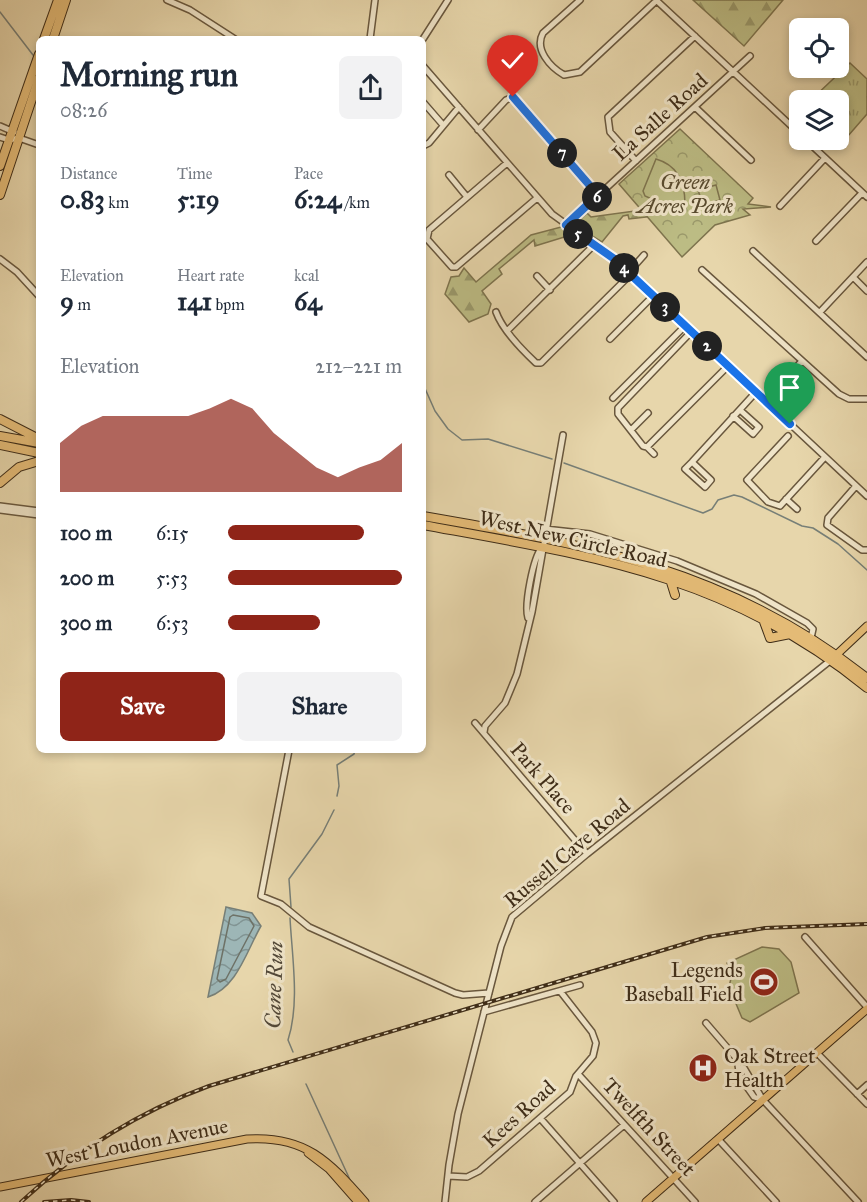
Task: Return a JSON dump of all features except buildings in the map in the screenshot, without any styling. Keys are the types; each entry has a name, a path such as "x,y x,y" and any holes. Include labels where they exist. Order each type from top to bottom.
{"highway":[{"path":"45,36 58,0"},
{"path":"54,36 66,0"},
{"path":"0,166 4,139 12,130 36,62"},
{"path":"0,195 36,87"},
{"path":"0,419 36,439"},
{"path":"0,436 36,441"},
{"path":"0,445 36,452"},
{"path":"0,483 19,467 36,462"},
{"name":"West New Circle Road","path":"426,515 543,543 688,585 763,619 834,657 867,678"},
{"name":"West New Circle Road","path":"426,525 638,560 699,581 757,607 811,638 867,688"},
{"path":"670,579 675,595 688,585"},
{"path":"763,619 770,638 790,634"}],"main road":[{"name":"Russell Cave Road","path":"834,657 867,626"},
{"path":"646,1202 866,1012"},
{"name":"West Loudon Avenue","path":"0,1187 247,1139 282,1140 298,1144 326,1160 365,1202"},
{"name":"West Loudon Avenue","path":"282,1140 324,1164 358,1202"}],"street":[{"path":"167,0 190,10 229,36"},
{"path":"370,36 375,0"},
{"path":"425,36 448,0"},
{"path":"580,0 543,33 540,40 542,52 564,75 580,72 656,0 789,124"},
{"path":"636,161 610,132 608,117 695,36"},
{"name":"La Salle Road","path":"566,225 750,56"},
{"path":"426,70 537,198 566,225 595,244 629,274 867,496"},
{"path":"478,130 508,98 513,97 598,195"},
{"path":"426,105 443,125"},
{"path":"426,144 459,108"},
{"path":"696,108 751,160"},
{"path":"0,126 12,130 19,138"},
{"path":"4,139 19,138 36,144"},
{"path":"816,241 865,195 817,150"},
{"path":"780,206 825,158"},
{"path":"507,163 426,234 427,238 452,267 459,266 537,198"},
{"path":"449,175 466,197"},
{"path":"507,331 595,244"},
{"path":"753,251 867,357"},
{"path":"496,312 507,331 533,361 542,363 629,274 644,255"},
{"path":"0,260 17,272 36,293"},
{"path":"820,312 867,262"},
{"path":"702,270 842,396 867,399"},
{"path":"537,276 550,290"},
{"path":"853,277 867,291"},
{"path":"610,339 653,296"},
{"path":"613,398 685,326"},
{"path":"654,454 643,446 618,414 618,408 692,332"},
{"path":"765,401 802,360"},
{"path":"647,447 728,366"},
{"path":"692,462 711,480 705,487 685,469 756,392"},
{"path":"734,416 753,434 759,427 740,410"},
{"path":"631,430 648,413"},
{"path":"484,732 485,726 501,708 512,689 528,618 532,612 563,435"},
{"path":"788,436 747,480 768,502 780,507 825,457"},
{"path":"856,486 828,518 827,525 862,550 867,550"},
{"path":"786,499 797,509"},
{"path":"0,506 36,511"},
{"path":"0,510 36,515"},
{"path":"545,529 590,534 703,571 756,594 806,622 813,629 811,638"},
{"name":"Russell Cave Road","path":"445,1202 459,1114 501,946 512,917 587,854 834,657"},
{"name":"Park Place","path":"475,723 587,854"},
{"path":"288,753 261,896 281,904 309,927 455,993 463,995 489,993"},
{"path":"805,937 866,1012"},
{"path":"484,1012 580,985"},
{"name":"Kees Road","path":"448,1176 467,1177 476,1174 570,1092 578,1074 593,1056 595,1039 560,991"},
{"path":"706,1023 738,1059 740,1077 754,1097 763,1100 858,1202"},
{"path":"817,1053 867,1104"},
{"name":"Twelfth Street","path":"578,1074 695,1202"},
{"path":"857,1094 867,1084"},
{"path":"540,1118 614,1202"},
{"path":"535,1202 624,1125"},
{"path":"718,1139 776,1202"}],"green space":[{"path":"693,0 783,0 744,46"},
{"path":"849,64 867,79 867,114 849,135 849,90 822,90 834,78 849,78"},
{"name":"Green Acres Park","path":"680,129 753,198 748,204 771,207 743,209 750,215 715,225 682,257 619,184"},
{"path":"656,159 669,165 678,176 685,204 656,201 645,196 643,191"},
{"path":"716,185 720,200 703,205 698,190"},
{"path":"642,210 647,217 629,219 628,215 623,216 602,242 574,225 587,213 591,217"},
{"path":"561,227 571,235 535,246 534,240 499,269 502,274 482,291 491,304 488,314 469,322 445,294 451,277 459,276 464,268 476,282 531,235"},
{"name":"Legends Baseball Field","path":"762,947 779,949 791,962 799,993 750,1022 742,1018 729,987 732,974 727,963"}],"water":[{"path":"226,907 252,913 261,926 234,977 218,992 208,997"}],"waterway":[{"name":"Cane Run","path":"0,12 33,55"},
{"path":"426,391 435,411 448,429 462,440 488,439 552,459"},
{"path":"564,463 703,513 712,509 718,500 734,495 742,497 802,526 813,528 838,544 867,570"},
{"name":"Cane Run","path":"337,796 339,786 337,765 354,753"},
{"name":"Cane Run","path":"291,907 289,879 322,834 334,810"},
{"name":"Cane Run","path":"290,918 294,1011 288,1040 293,1052"},
{"name":"Cane Run","path":"306,1084 351,1182"}],"railway":[{"path":"21,1202 64,1166 109,1135 157,1108 209,1086 707,937 765,928 867,924"},
{"path":"44,1202 71,1200 89,1202"}],"place":[{"name":"Legends Baseball Field","path":"764,982"},
{"name":"Oak Street Health","path":"703,1068"}],"route":[{"path":"513,97 598,195 566,225 607,252 790,424"}]}
